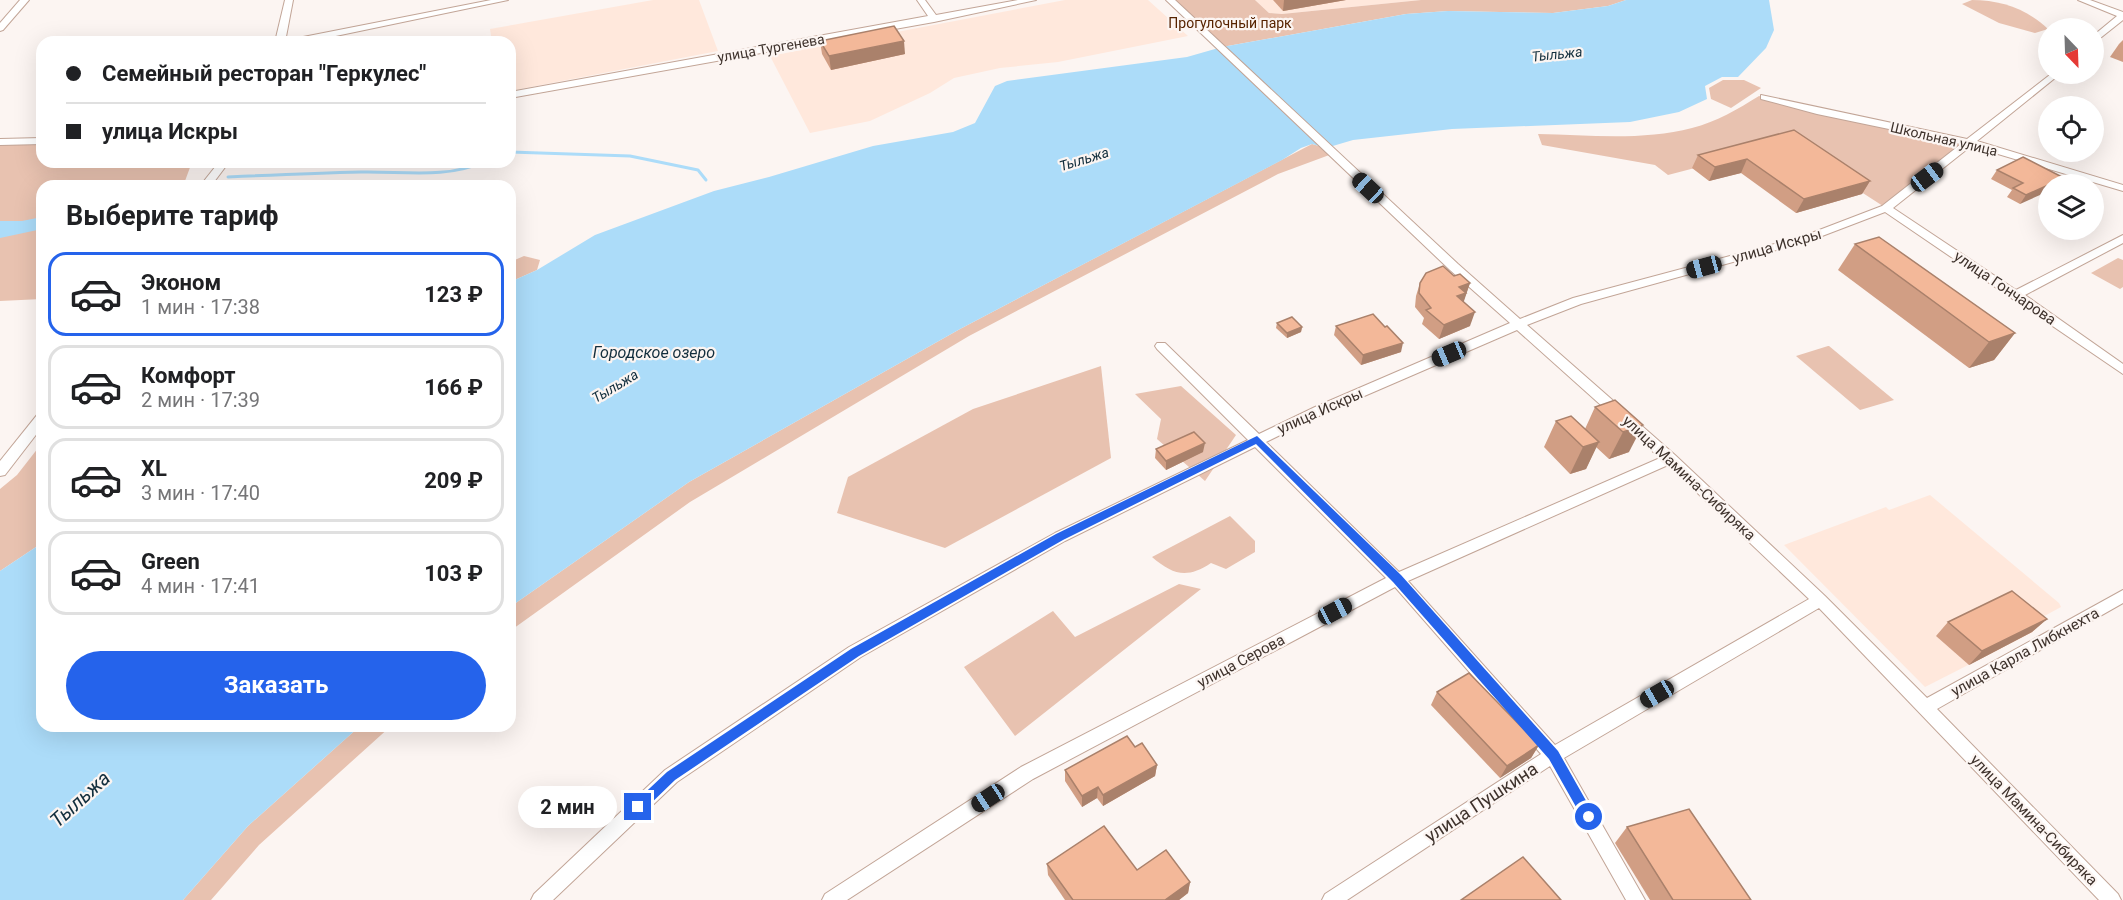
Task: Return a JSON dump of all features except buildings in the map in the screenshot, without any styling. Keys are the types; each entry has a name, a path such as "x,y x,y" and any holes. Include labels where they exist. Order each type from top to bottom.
{"street":[{"path":"0,28 25,0"},
{"path":"281,36 289,0"},
{"path":"323,36 504,0"},
{"path":"921,0 934,19"},
{"name":"улица Тургенева","path":"516,94 1032,0"},
{"name":"улица Мамина-Сибиряка","path":"1170,0 1454,267 1670,459 1820,600 2112,900"},
{"path":"2082,0 2123,15 2104,31"},
{"name":"улица Искры","path":"540,900 671,776 855,652 1060,537 1257,440 1519,324 1577,302 1805,239 1886,208 2044,84"},
{"name":"Школьная улица","path":"1764,97 1817,111 1971,143 2123,188"},
{"path":"0,142 36,141"},
{"path":"210,180 219,168"},
{"name":"улица Гончарова","path":"1886,208 2123,370"},
{"path":"2016,295 2123,238"},
{"path":"1161,345 1397,579 1553,755 1636,900"},
{"path":"0,471 36,426"},
{"name":"улица Серова","path":"831,900 1027,773 1397,579 1670,459"},
{"name":"улица Карла Либкнехта","path":"1926,707 2123,596"},
{"name":"улица Пушкина","path":"1331,900 1553,755 1820,600"}],"shaded area":[{"path":"653,0 699,0 718,51 516,90 516,36 491,36 490,29"},
{"path":"1065,0 1148,0 1188,36 1058,62 1000,68 954,78 930,93 870,121 810,133 770,56"},
{"path":"1255,0 1421,0 1282,14 1269,13"},
{"path":"1930,495 2061,607 2026,626 2033,632 1925,687 1784,545 1886,507 1889,510"}],"green space":[{"name":"Прогулочный парк","path":"1170,0 1255,0 1269,13 1282,14 1421,0 1626,0 1608,6 1553,13 1448,11 1406,14 1222,47"},
{"path":"1972,0 2013,7 2038,21 2038,32 1999,23 1962,4"},
{"path":"1723,80 1744,80 1761,88 1731,108 1711,99 1709,88"},
{"path":"1759,96 1817,111 1971,143 1886,208 1787,144 1668,175 1655,165 1542,145 1538,134 1635,136 1673,132 1710,122"},
{"path":"36,141 36,168 190,168 185,180 36,180 36,299 0,301 0,142"},
{"path":"1312,144 1326,148 1332,154 1278,174 969,336 690,502 516,627 516,603 689,482 960,329"},
{"path":"524,256 540,260 537,270 516,279 516,259"},
{"path":"2118,258 2123,260 2123,287 2120,289 2091,273"},
{"path":"1829,346 1894,400 1860,410 1796,356"},
{"path":"1101,366 1111,458 945,548 837,513 848,477 973,409"},
{"path":"1181,386 1236,435 1205,481 1157,439 1161,419 1135,394"},
{"path":"36,451 36,547 0,571 0,489 17,475"},
{"path":"1230,516 1255,541 1255,552 1226,569 1211,563 1195,571 1180,573 1167,568 1152,557"},
{"path":"1179,584 1201,589 1015,736 964,667 1053,611 1075,637"},
{"path":"353,732 384,732 259,845 211,900 183,900 248,826"}],"water":[{"name":"Городское озеро","path":"1626,0 1769,0 1774,30 1766,48 1738,77 1722,77 1705,86 1707,99 1679,112 1630,122 1452,129 1353,140 1326,148 1312,144 1301,148 960,329 689,482 516,603 516,279 537,270 595,235 714,191 873,146 953,132 975,123 995,86 1007,81 1187,57 1222,47 1406,14 1448,11 1553,13 1608,6"},
{"path":"36,218 36,230 0,238 0,221"},
{"name":"Тыльжа","path":"36,547 36,732 353,732 248,826 183,900 0,900 0,571"}],"waterway":[{"path":"516,152 630,156 698,170 706,180"},
{"path":"228,177 361,172 424,173 466,168"}],"route":[{"path":"638,807 671,776 855,652 1060,537 1257,440 1397,579 1553,755 1589,817"}]}
